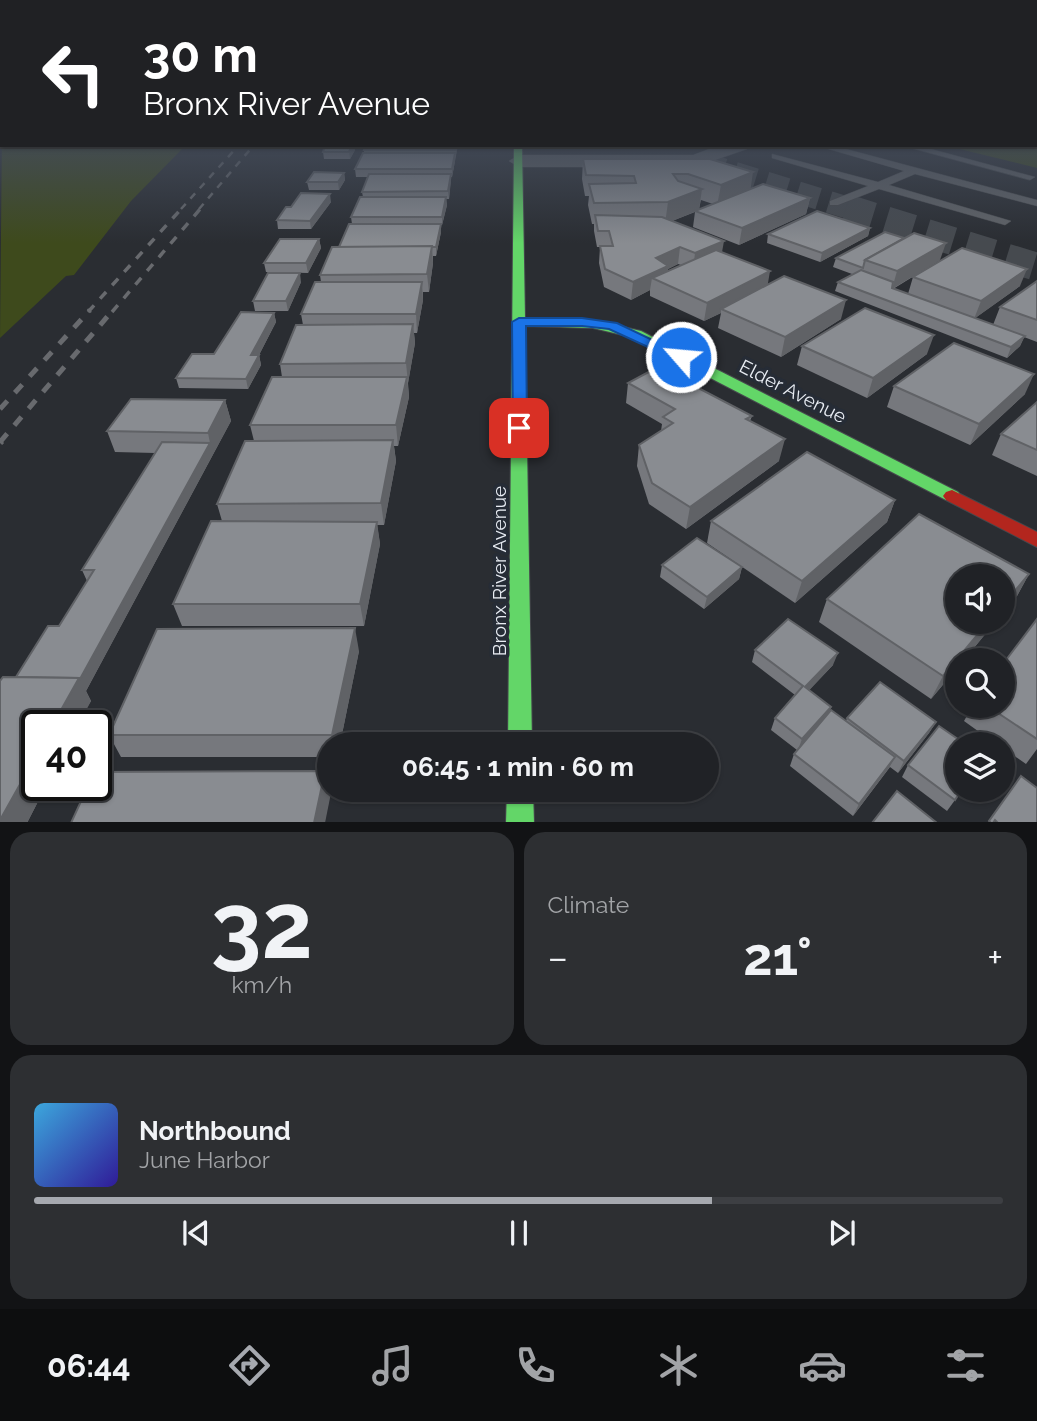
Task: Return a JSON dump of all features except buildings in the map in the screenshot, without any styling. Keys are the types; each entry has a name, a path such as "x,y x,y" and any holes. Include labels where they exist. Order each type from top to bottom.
{"main road":[{"name":"Bronx River Avenue","path":"518,166 520,732"},
{"name":"Elder Avenue","path":"519,322 582,322 612,326 636,334 1037,540"},
{"path":"520,802 520,822"}],"lane":[{"path":"810,166 1005,221"},
{"path":"897,166 1037,203"},
{"path":"988,166 1030,177"},
{"path":"834,203 914,171"}],"green space":[{"path":"2,166 165,166 131,201 74,275 66,276 0,338"}],"tunnel":[{"path":"714,166 852,209"},
{"path":"846,208 1037,267"}],"railway":[{"path":"181,209 220,166"},
{"path":"199,209 236,166"},
{"path":"88,312 182,208"},
{"path":"112,312 201,208"},
{"path":"0,409 90,310"},
{"path":"0,442 113,310"}],"traffic: fast":[{"path":"518,166 520,732"},
{"path":"519,322 593,324 636,334 952,496"},
{"path":"520,802 520,822"}],"traffic: jam":[{"path":"952,496 1037,540"}],"route":[{"path":"519,428 519,322 582,322 612,326 636,334 681,357"}]}
